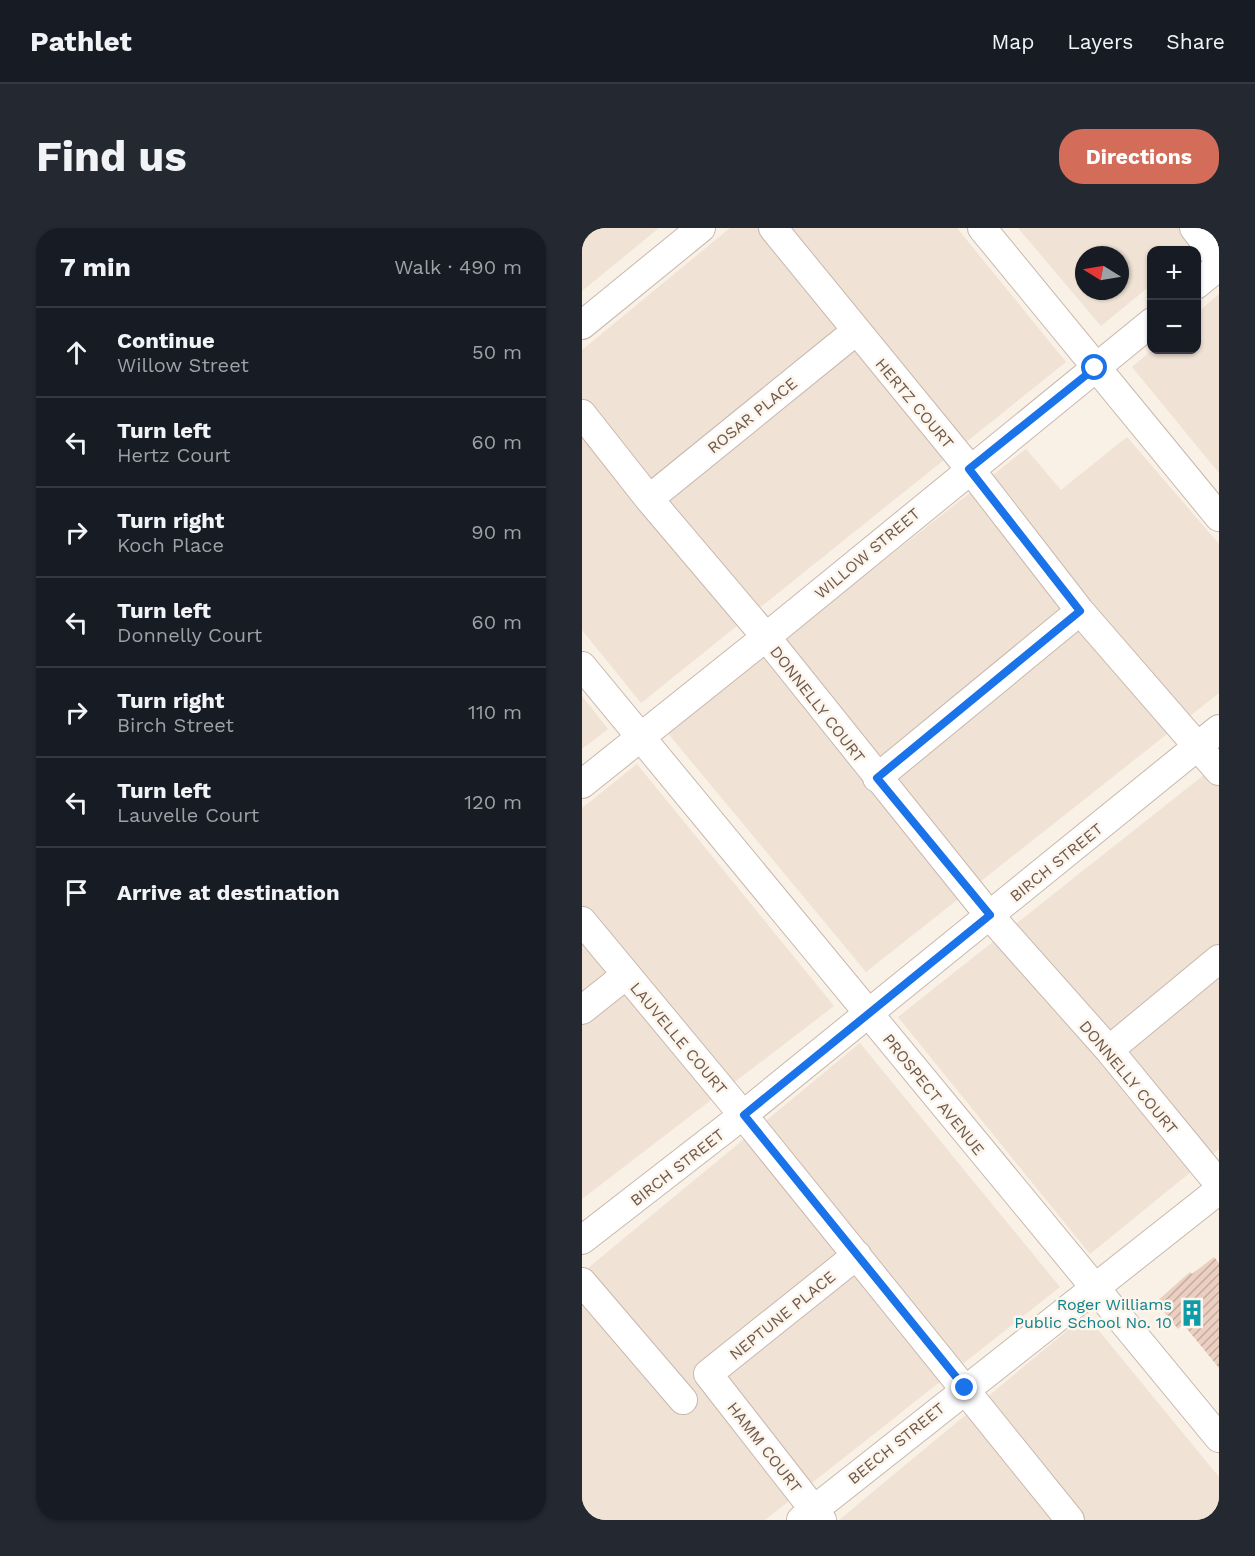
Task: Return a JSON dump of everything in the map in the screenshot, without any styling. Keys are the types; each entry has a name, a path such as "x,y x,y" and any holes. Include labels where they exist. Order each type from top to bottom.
{"street":[{"path":"582,324 701,228"},
{"name":"HERTZ COURT","path":"773,228 969,469 1080,611 1209,738 1219,771"},
{"path":"982,228 1219,517"},
{"path":"1194,228 1219,260"},
{"path":"1201,282 1219,266"},
{"name":"WILLOW STREET","path":"582,784 1147,326"},
{"name":"ROSAR PLACE","path":"649,499 856,331"},
{"name":"DONNELLY COURT","path":"582,414 649,499 766,637 877,778 990,915 1109,1050 1219,1184"},
{"path":"877,778 1080,611"},
{"name":"PROSPECT AVENUE","path":"582,666 1219,1438"},
{"name":"BIRCH STREET","path":"582,1240 744,1115 1209,738"},
{"name":"LAUVELLE COURT","path":"582,921 744,1115 1070,1520"},
{"path":"1109,1050 1219,959"},
{"path":"582,1010 626,975"},
{"name":"BEECH STREET","path":"812,1517 965,1388 1219,1190"},
{"name":"NEPTUNE PLACE","path":"708,1374 856,1255"},
{"path":"582,1282 683,1400"},
{"name":"HAMM COURT","path":"708,1374 812,1517"}],"shaded area":[{"path":"582,228 659,228 582,291"},
{"path":"730,228 957,228 1066,362 641,703 582,630 582,350"},
{"path":"1018,228 1219,228 1219,231 1200,246 1147,246 1147,288 1101,326 1079,300 1129,300 1129,246 1075,246 1075,295"},
{"path":"1219,294 1219,473 1132,367 1147,354 1201,354 1201,310"},
{"path":"1127,437 1219,544 1219,693 866,972 666,731 1026,449 1061,490"},
{"path":"582,696 608,729 582,749"},
{"path":"1219,763 1219,1149 1090,1254 898,1017"},
{"path":"637,764 834,1006 582,1199 582,808"},
{"path":"860,1043 1060,1287 765,1520 595,1520 582,1503 582,1273"},
{"path":"1086,1315 1219,1477 1219,1520 839,1520"}],"building":[{"name":"Roger Williams Public School No. 10","path":"1214,1257 1219,1263 1219,1368 1183,1324 1178,1329 1156,1302 1190,1272 1192,1274"}],"place":[{"name":"Roger Williams Public School No. 10","path":"1192,1313"}],"route":[{"path":"965,1388 744,1115 990,915 877,778 1080,611 969,469 1095,368"}]}
